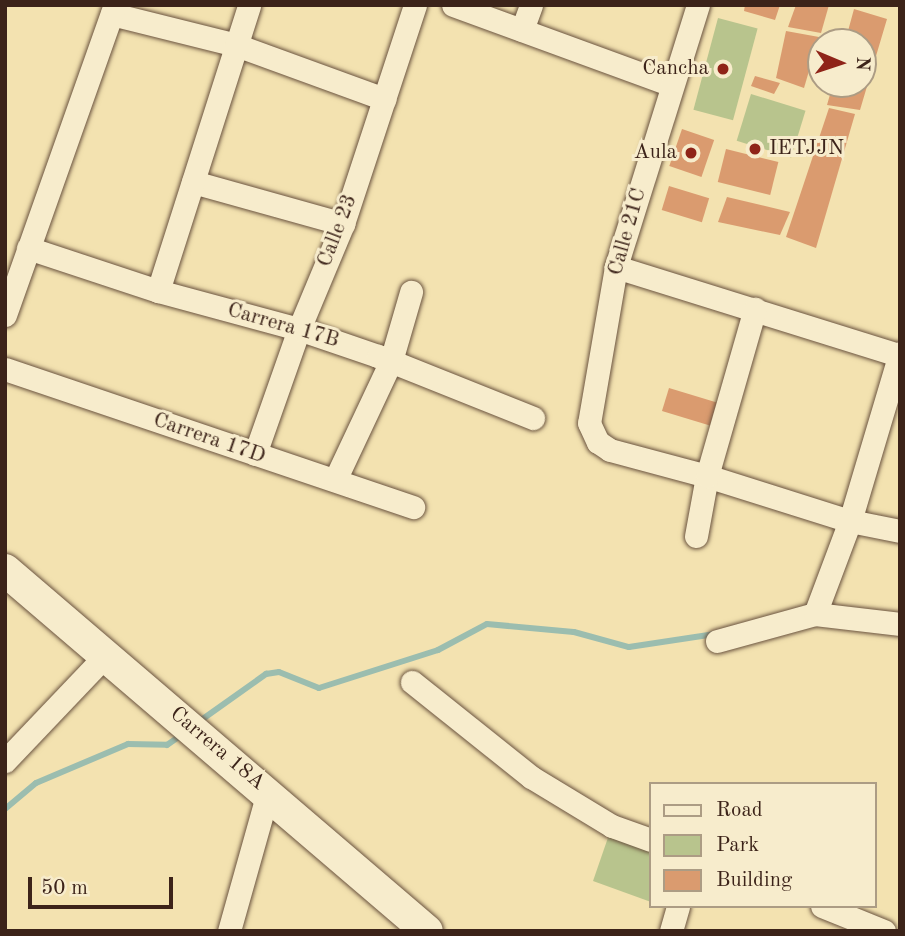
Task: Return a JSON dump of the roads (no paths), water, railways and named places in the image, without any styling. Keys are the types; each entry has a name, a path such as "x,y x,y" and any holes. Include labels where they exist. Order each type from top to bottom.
{"main road":[{"name":"Carrera 18A","path":"5,570 268,792 427,931"}],"street":[{"path":"158,291 249,5"},
{"name":"Calle 23","path":"255,454 299,329 343,223 415,5"},
{"path":"453,5 672,85"},
{"path":"522,30 531,5"},
{"name":"Calle 21C","path":"698,5 616,267 589,423 598,442 610,450 707,476"},
{"path":"5,315 12,271 28,248 114,10 236,44 384,99"},
{"path":"192,182 343,223"},
{"name":"Carrera 17B","path":"28,248 158,291 299,329 391,361 533,418"},
{"path":"616,267 899,354 850,521 815,614"},
{"path":"335,480 391,361 411,292"},
{"path":"696,536 707,476 755,309"},
{"name":"Carrera 17D","path":"5,369 413,507"},
{"path":"707,476 850,521 900,531"},
{"path":"717,641 815,614 900,624"},
{"path":"5,761 106,655"},
{"path":"412,682 531,777 612,826 650,840"},
{"path":"229,931 268,792"},
{"path":"671,931 677,908"},
{"path":"827,908 884,931"}],"waterway":[{"path":"197,723 266,674 279,672 319,688 438,650 487,624 574,632 629,647 715,634"},
{"path":"5,809 36,783 128,744 167,745 183,734"}],"place":[{"name":"Cancha","path":"723,69"},
{"name":"IETJJN","path":"755,149"},
{"name":"Aula","path":"691,153"}]}
